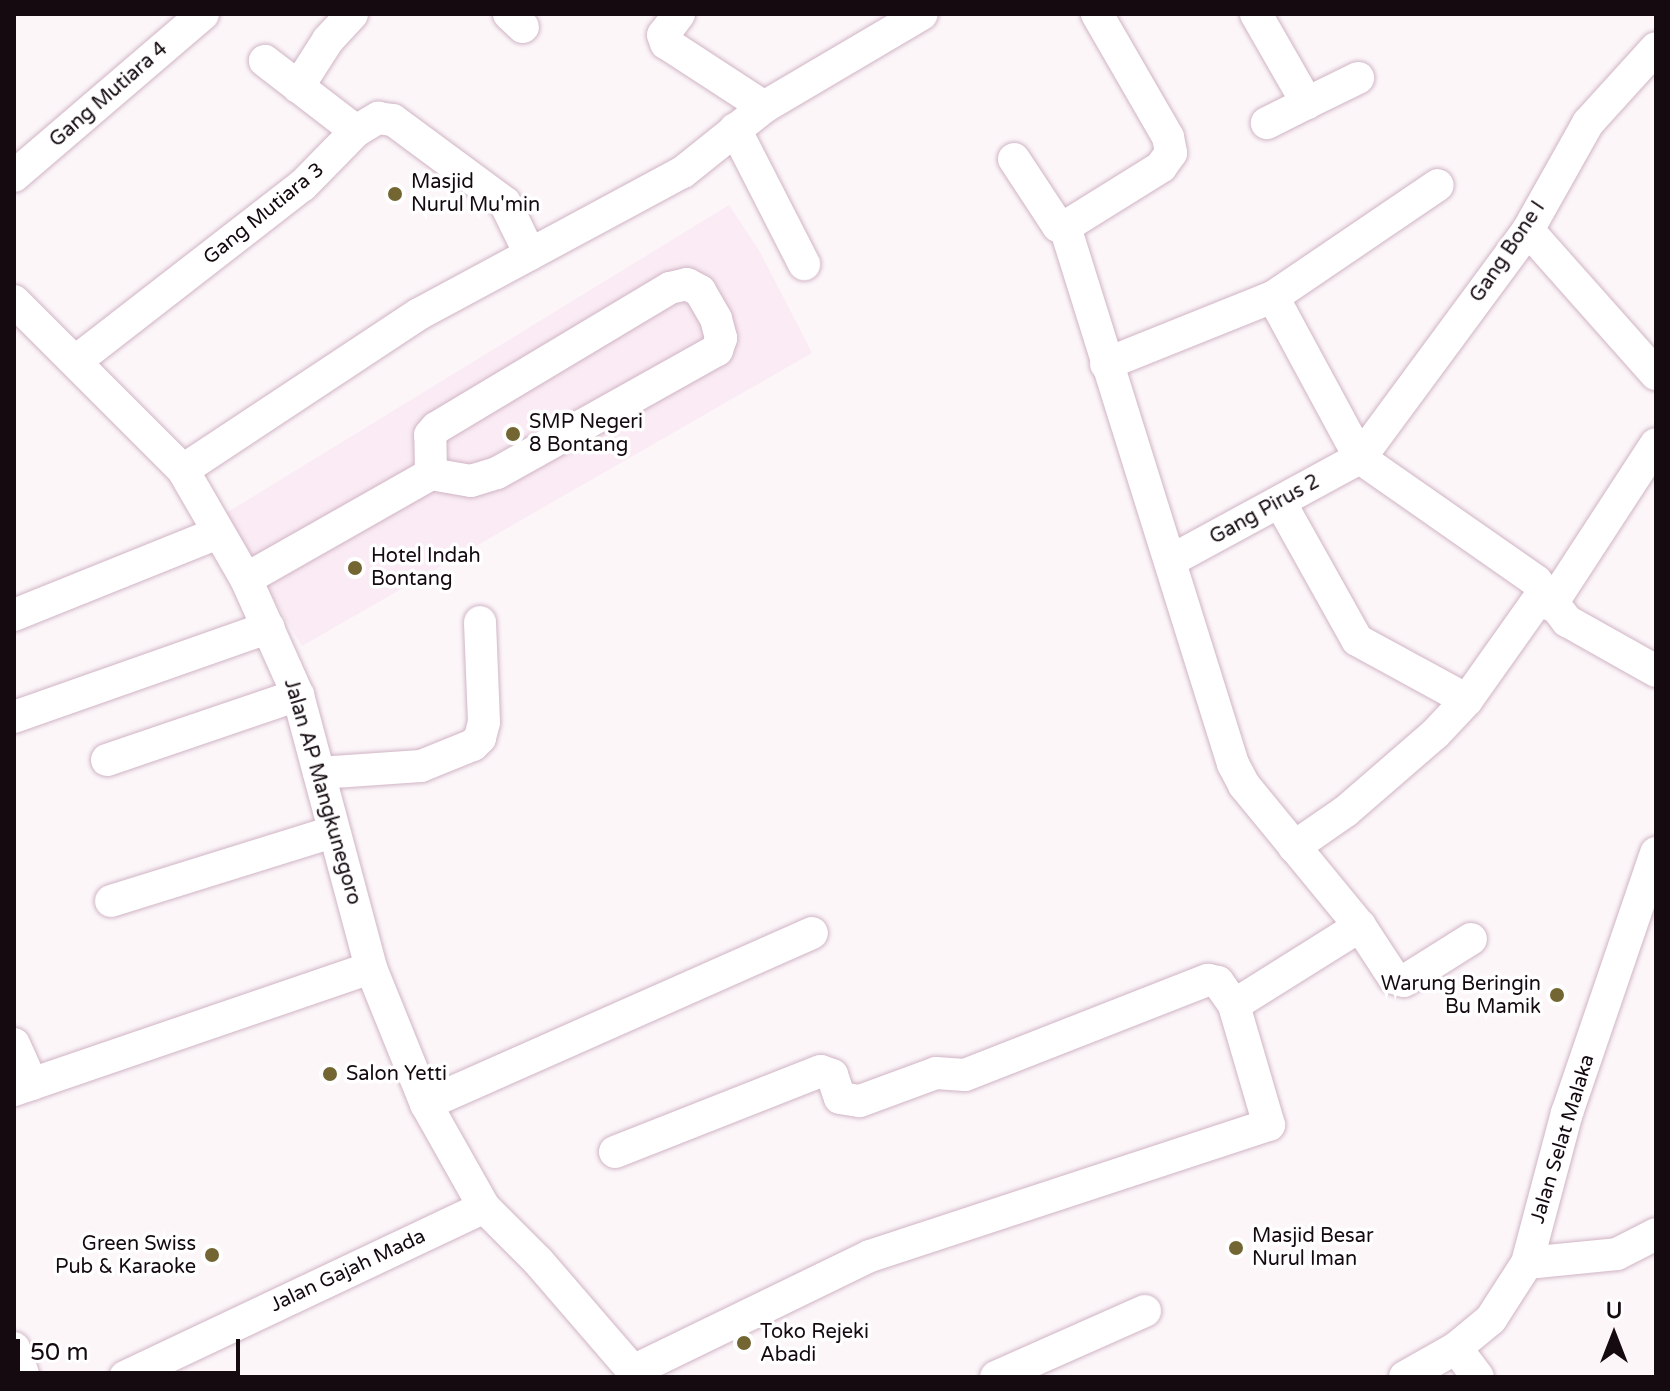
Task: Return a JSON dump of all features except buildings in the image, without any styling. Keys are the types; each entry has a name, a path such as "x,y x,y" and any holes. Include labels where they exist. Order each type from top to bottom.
{"street":[{"name":"Gang Mutiara 4","path":"14,176 203,14"},
{"path":"298,87 328,40 352,14"},
{"path":"679,14 663,35 666,43 764,107"},
{"path":"183,470 419,314 683,172 764,107 922,14"},
{"path":"1066,230 1071,223 1161,167 1171,153 1168,137 1097,14"},
{"path":"1256,14 1307,103"},
{"name":"Gang Bone I","path":"1360,458 1528,230 1588,123 1656,48"},
{"path":"265,61 356,131 378,118 393,120 505,203 530,254"},
{"path":"1267,123 1358,78"},
{"path":"735,129 804,264"},
{"name":"Gang Mutiara 3","path":"76,361 302,186 356,131"},
{"path":"1014,159 1058,226 1066,230 1233,764 1244,785 1360,926 1394,978 1401,982 1471,939"},
{"path":"1106,364 1273,297 1438,185"},
{"path":"1528,230 1656,374"},
{"path":"246,579 431,474 471,481 497,473 717,350 721,338 716,319 700,291 687,284 670,288 436,428 430,435 431,474"},
{"path":"1273,297 1360,458 1548,598 1567,621 1656,671"},
{"name":"Jalan AP Mangkunegoro","path":"14,301 183,470 246,579 298,695 371,968 426,1104 484,1207 538,1261 636,1374"},
{"path":"1294,847 1346,811 1394,771 1467,700 1548,598 1656,444"},
{"name":"Gang Pirus 2","path":"1170,561 1360,458"},
{"path":"1280,502 1357,640 1467,700"},
{"path":"14,615 218,533"},
{"path":"319,773 421,766 473,745 480,738 484,722 480,622"},
{"path":"14,717 269,627"},
{"path":"107,760 298,695"},
{"path":"111,901 333,832"},
{"name":"Jalan Selat Malaka","path":"1405,1377 1456,1348 1491,1319 1527,1263 1567,1113 1656,853"},
{"path":"1234,1005 1360,926"},
{"path":"426,1104 812,933"},
{"path":"14,1044 23,1087 371,968"},
{"path":"615,1152 821,1071 832,1075 840,1098 860,1101 936,1073 965,1075 1208,980 1218,982 1234,1005 1269,1125 870,1256 636,1374"},
{"name":"Jalan Gajah Mada","path":"125,1377 167,1368 484,1207"},
{"path":"1527,1263 1617,1254 1656,1234"},
{"path":"996,1377 1145,1311"},
{"path":"14,1348 24,1377"},
{"path":"1456,1348 1478,1377"}],"shaded area":[{"name":"SMP Negeri 8 Bontang","path":"729,205 760,252 812,353 302,646 223,515"}],"place":[{"name":"Masjid Nurul Mu'min","path":"395,194"},
{"name":"SMP Negeri 8 Bontang","path":"513,434"},
{"name":"Hotel Indah Bontang","path":"355,568"},
{"name":"Warung Beringin Bu Mamik","path":"1557,995"},
{"name":"Salon Yetti","path":"330,1074"},
{"name":"Masjid Besar Nurul Iman","path":"1236,1248"},
{"name":"Green Swiss Pub & Karaoke","path":"212,1255"},
{"name":"Toko Rejeki Abadi","path":"744,1343"}]}
